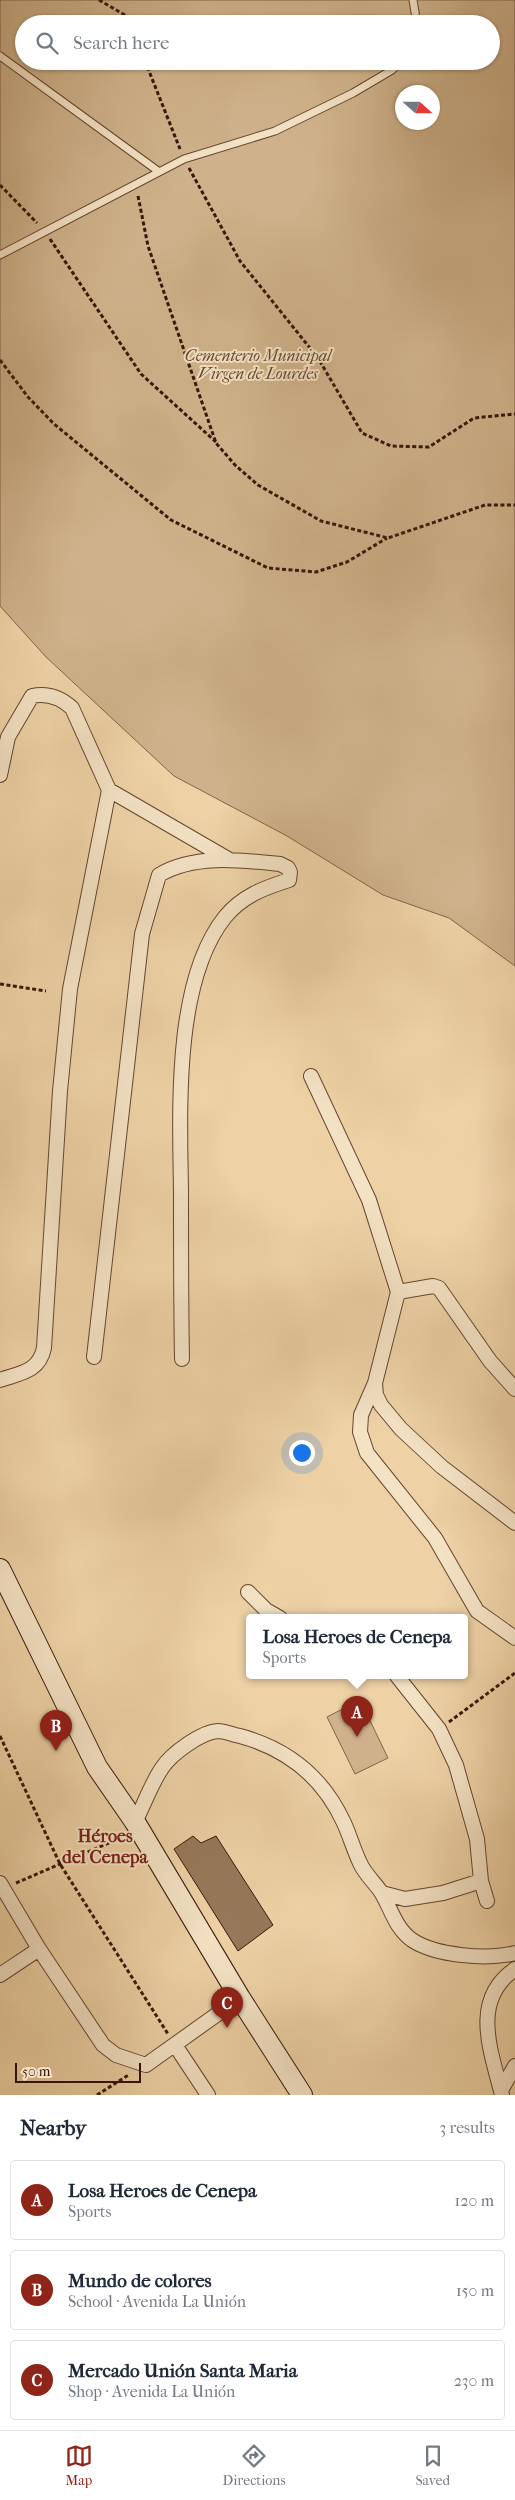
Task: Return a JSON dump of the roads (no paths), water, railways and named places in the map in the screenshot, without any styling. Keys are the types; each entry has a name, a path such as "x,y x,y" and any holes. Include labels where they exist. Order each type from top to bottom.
{"main road":[{"path":"0,1570 97,1767 135,1822 240,1998 302,2095"}],"street":[{"path":"0,775 8,737 32,696 40,694 63,700 72,708 109,790 70,989 60,1091 42,1359 35,1367 0,1380"},
{"path":"109,790 228,859"},
{"path":"94,1357 142,934 150,900 159,875 172,867 228,859 280,864 288,868 290,872 289,880 251,893 225,917 209,943 192,989 180,1072 182,1359"},
{"path":"312,1076 369,1200 398,1292 375,1383 361,1415 360,1432 367,1453 435,1538 477,1611 515,1638"},
{"path":"398,1292 433,1286 439,1288 490,1361 515,1389"},
{"path":"375,1383 376,1395 381,1405 401,1428 442,1467 515,1524"},
{"path":"248,1592 266,1610 273,1614"},
{"path":"399,1679 439,1729 456,1765 477,1839 481,1881 486,1901"},
{"path":"135,1822 162,1767 203,1734 219,1731 249,1739 285,1754 315,1777 343,1820 362,1866 382,1893 397,1924 411,1940 430,1949 498,1957 515,1953"},
{"path":"382,1893 405,1899 443,1892 481,1881"},
{"path":"2,1886 39,1949 103,2045 116,2055 146,2065 240,1998"},
{"path":"0,1975 39,1949"},
{"path":"501,2092 489,2041 487,2012 492,1993 501,1979 515,1969"},
{"path":"175,2045 208,2095"},
{"path":"501,2092 515,2066"}],"lane":[{"path":"413,0 416,15"},
{"path":"0,56 15,67"},
{"path":"19,70 158,171"},
{"path":"0,255 158,171 184,159 275,131 353,93 392,70"}],"place":[{"name":"Losa Heroes de Cenepa","path":"357,1737"},
{"name":"Mundo de colores","path":"56,1751"},
{"name":"Mercado Unión Santa Maria","path":"227,2028"}],"district":[{"name":"Héroes del Cenepa","path":"105,1846"}],"park label":[{"name":"Cementerio Municipal Virgen de Lourdes","path":"258,364"}]}
